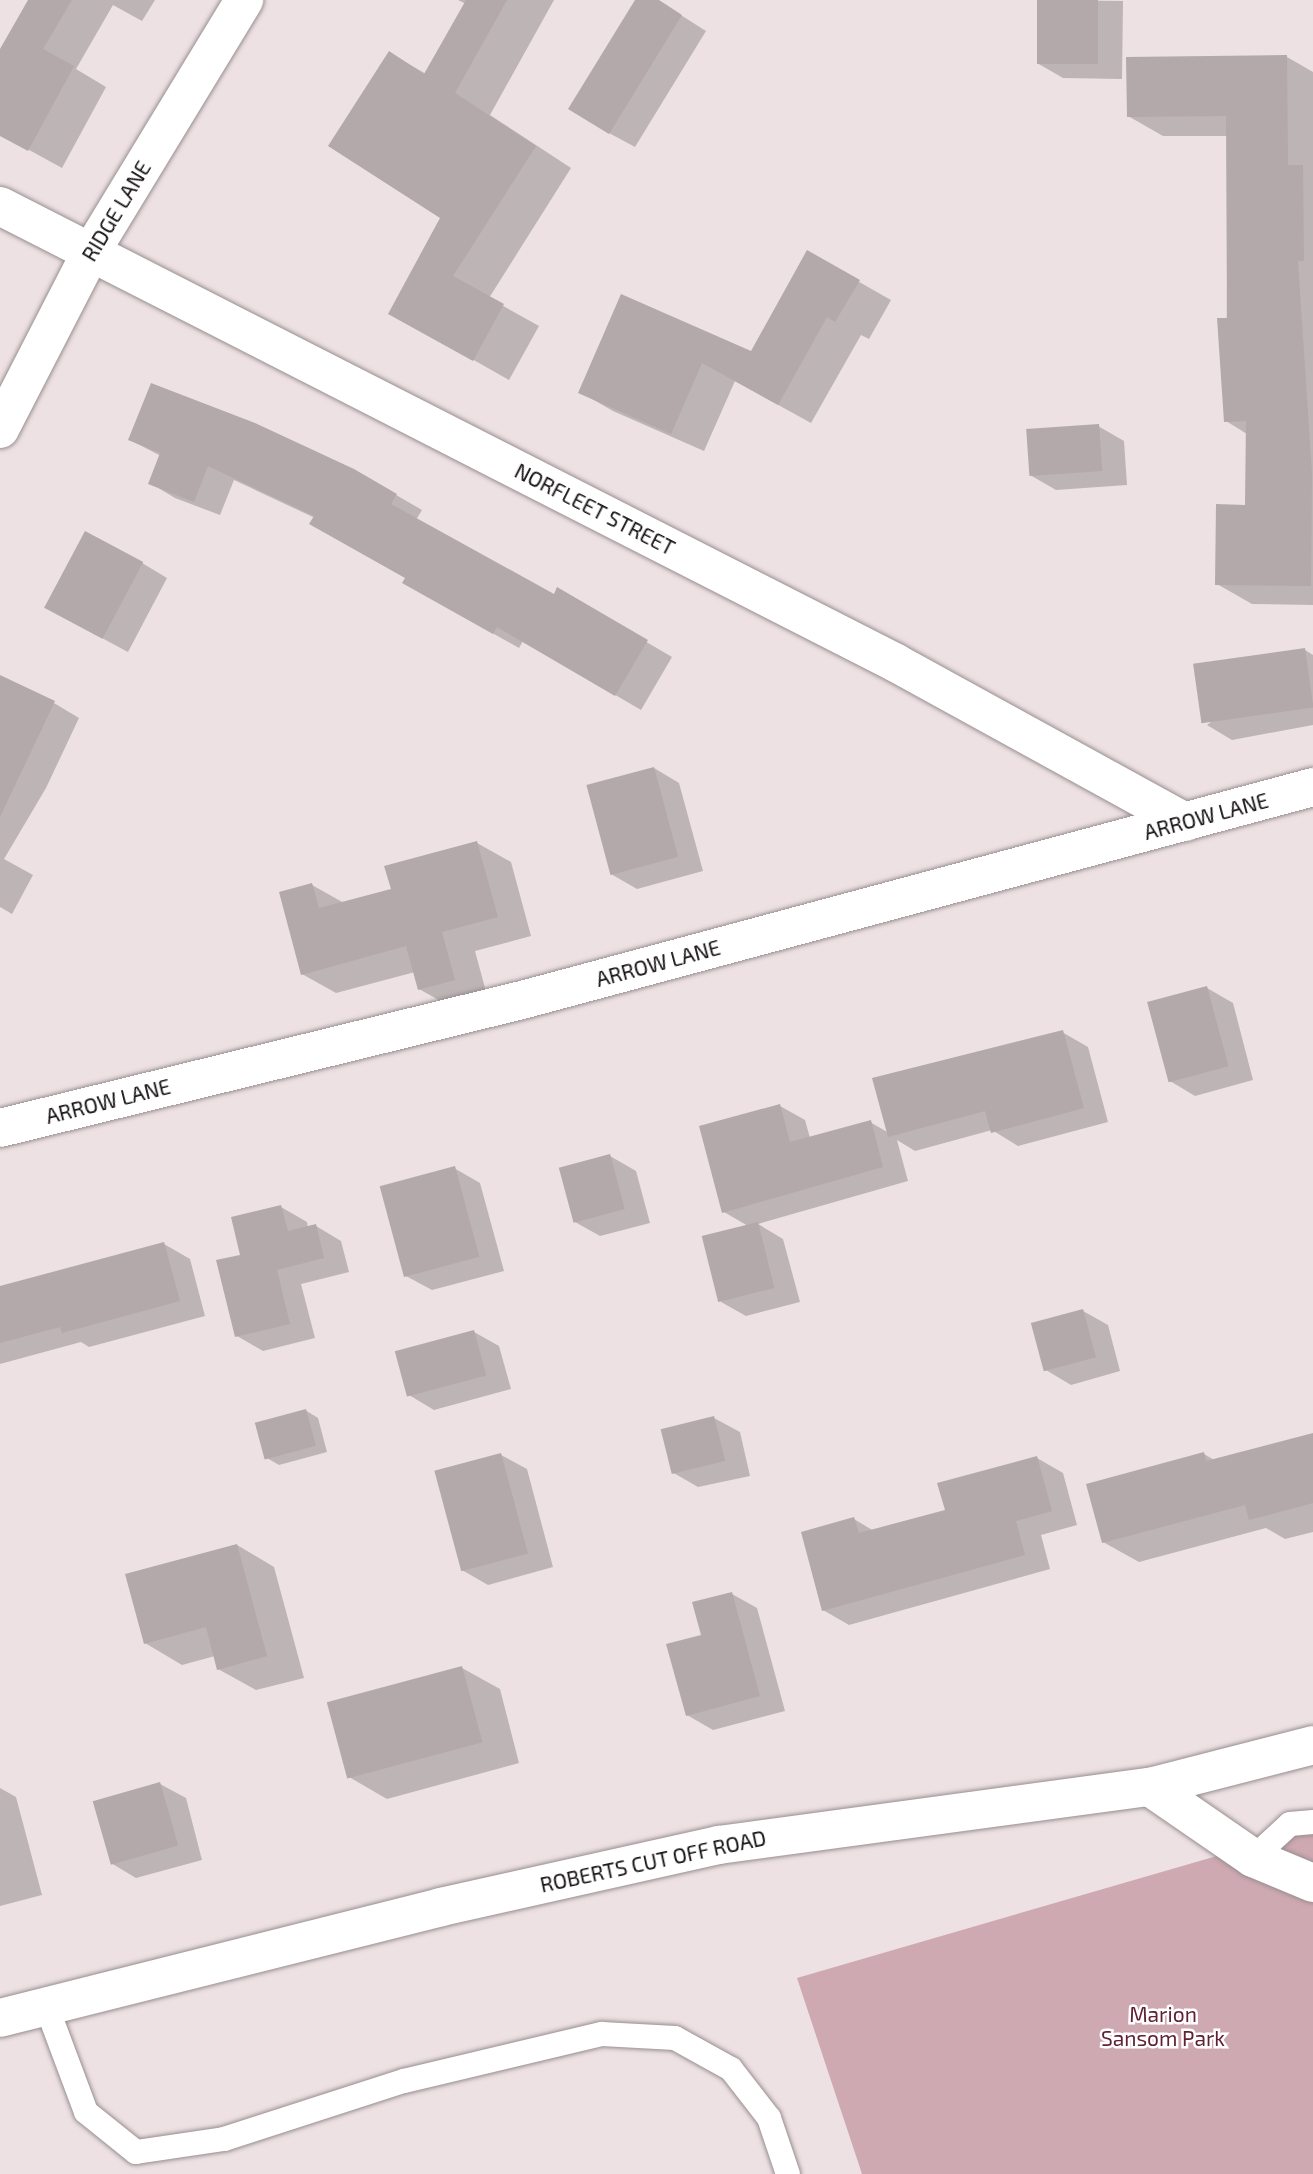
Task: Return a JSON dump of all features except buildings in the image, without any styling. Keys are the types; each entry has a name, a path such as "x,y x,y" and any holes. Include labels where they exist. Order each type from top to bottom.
{"street":[{"name":"RIDGE LANE","path":"0,429 91,252 244,0"},
{"name":"NORFLEET STREET","path":"0,206 895,663 1185,822"},
{"name":"ARROW LANE","path":"0,1128 522,1000 1313,787"},
{"name":"ROBERTS CUT OFF ROAD","path":"0,2018 440,1907 719,1844 1150,1787 1313,1745"},
{"path":"1150,1787 1254,1858 1313,1882"}],"lane":[{"path":"1254,1858 1290,1824 1313,1822"},
{"path":"46,2005 86,2112 136,2152 224,2139 404,2081 602,2034 675,2038 731,2069 769,2118 788,2174"}],"green space":[{"name":"Marion Sansom Park","path":"1313,1828 1313,2174 862,2174 797,1978"}]}
